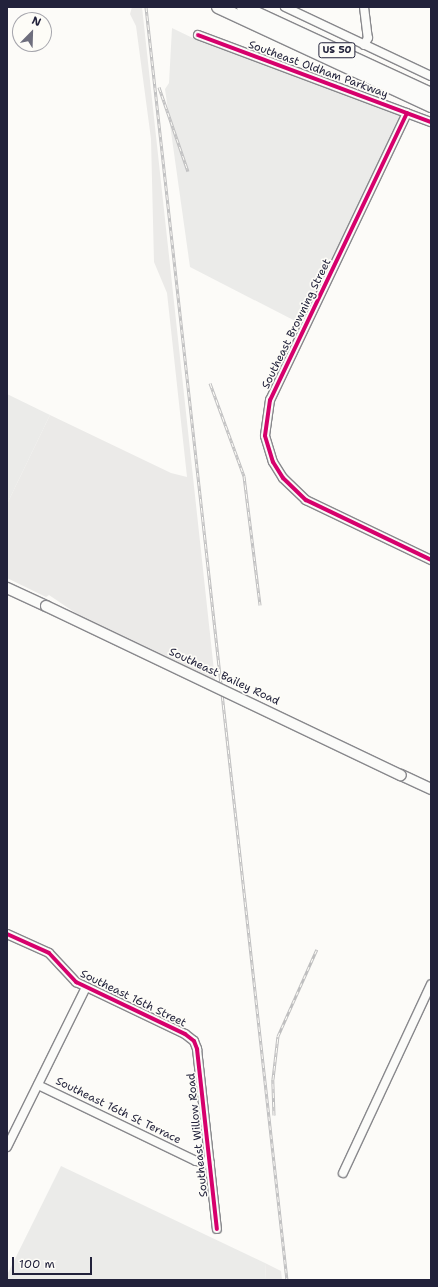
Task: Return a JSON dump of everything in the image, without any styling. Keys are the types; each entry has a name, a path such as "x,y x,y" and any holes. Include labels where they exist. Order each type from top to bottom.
{"highway":[{"name":"US 50","path":"218,7 431,106"},
{"name":"US 50","path":"243,7 431,94"}],"main road":[{"name":"Southeast Bailey Road","path":"7,588 431,789"}],"street":[{"path":"284,7 431,76"},
{"path":"364,7 368,38 364,45"},
{"name":"Southeast Oldham Parkway","path":"198,35 431,122"},
{"name":"Southeast Browning Street","path":"407,113 270,400 265,436 273,462 283,478 306,500 431,560"},
{"name":"Southeast 16th Street","path":"7,934 49,953 59,961 71,978 86,987 185,1034 194,1041"},
{"path":"342,1173 431,984"},
{"path":"7,1147 86,987"},
{"name":"Southeast Willow Road","path":"194,1041 197,1049 217,1229"},
{"name":"Southeast 16th St Terrace","path":"38,1085 196,1161 210,1163"}],"shaded area":[{"path":"132,7 142,7 215,680 80,616 49,595 46,597 7,578 7,504 50,415 171,473 187,477 167,293 154,262 151,139 136,26 130,14"},
{"path":"172,28 201,42 393,112 400,117 303,325 190,267 165,89 169,83"},
{"path":"7,394 50,415 7,504"},
{"path":"61,1166 265,1263 266,1280 7,1280 7,1275"},
{"path":"265,1263 281,1271 282,1280 266,1280"}],"railway":[{"path":"146,7 287,1280"},
{"path":"159,87 188,171"},
{"path":"210,383 244,476 260,605"},
{"path":"274,1115 273,1079 278,1036 317,949"}],"cycle path":[{"path":"198,35 431,122"},
{"path":"407,113 270,400 265,436 273,462 283,478 306,500 431,560"},
{"path":"7,934 49,953 76,982 185,1034 194,1041 197,1049 217,1229"}]}
